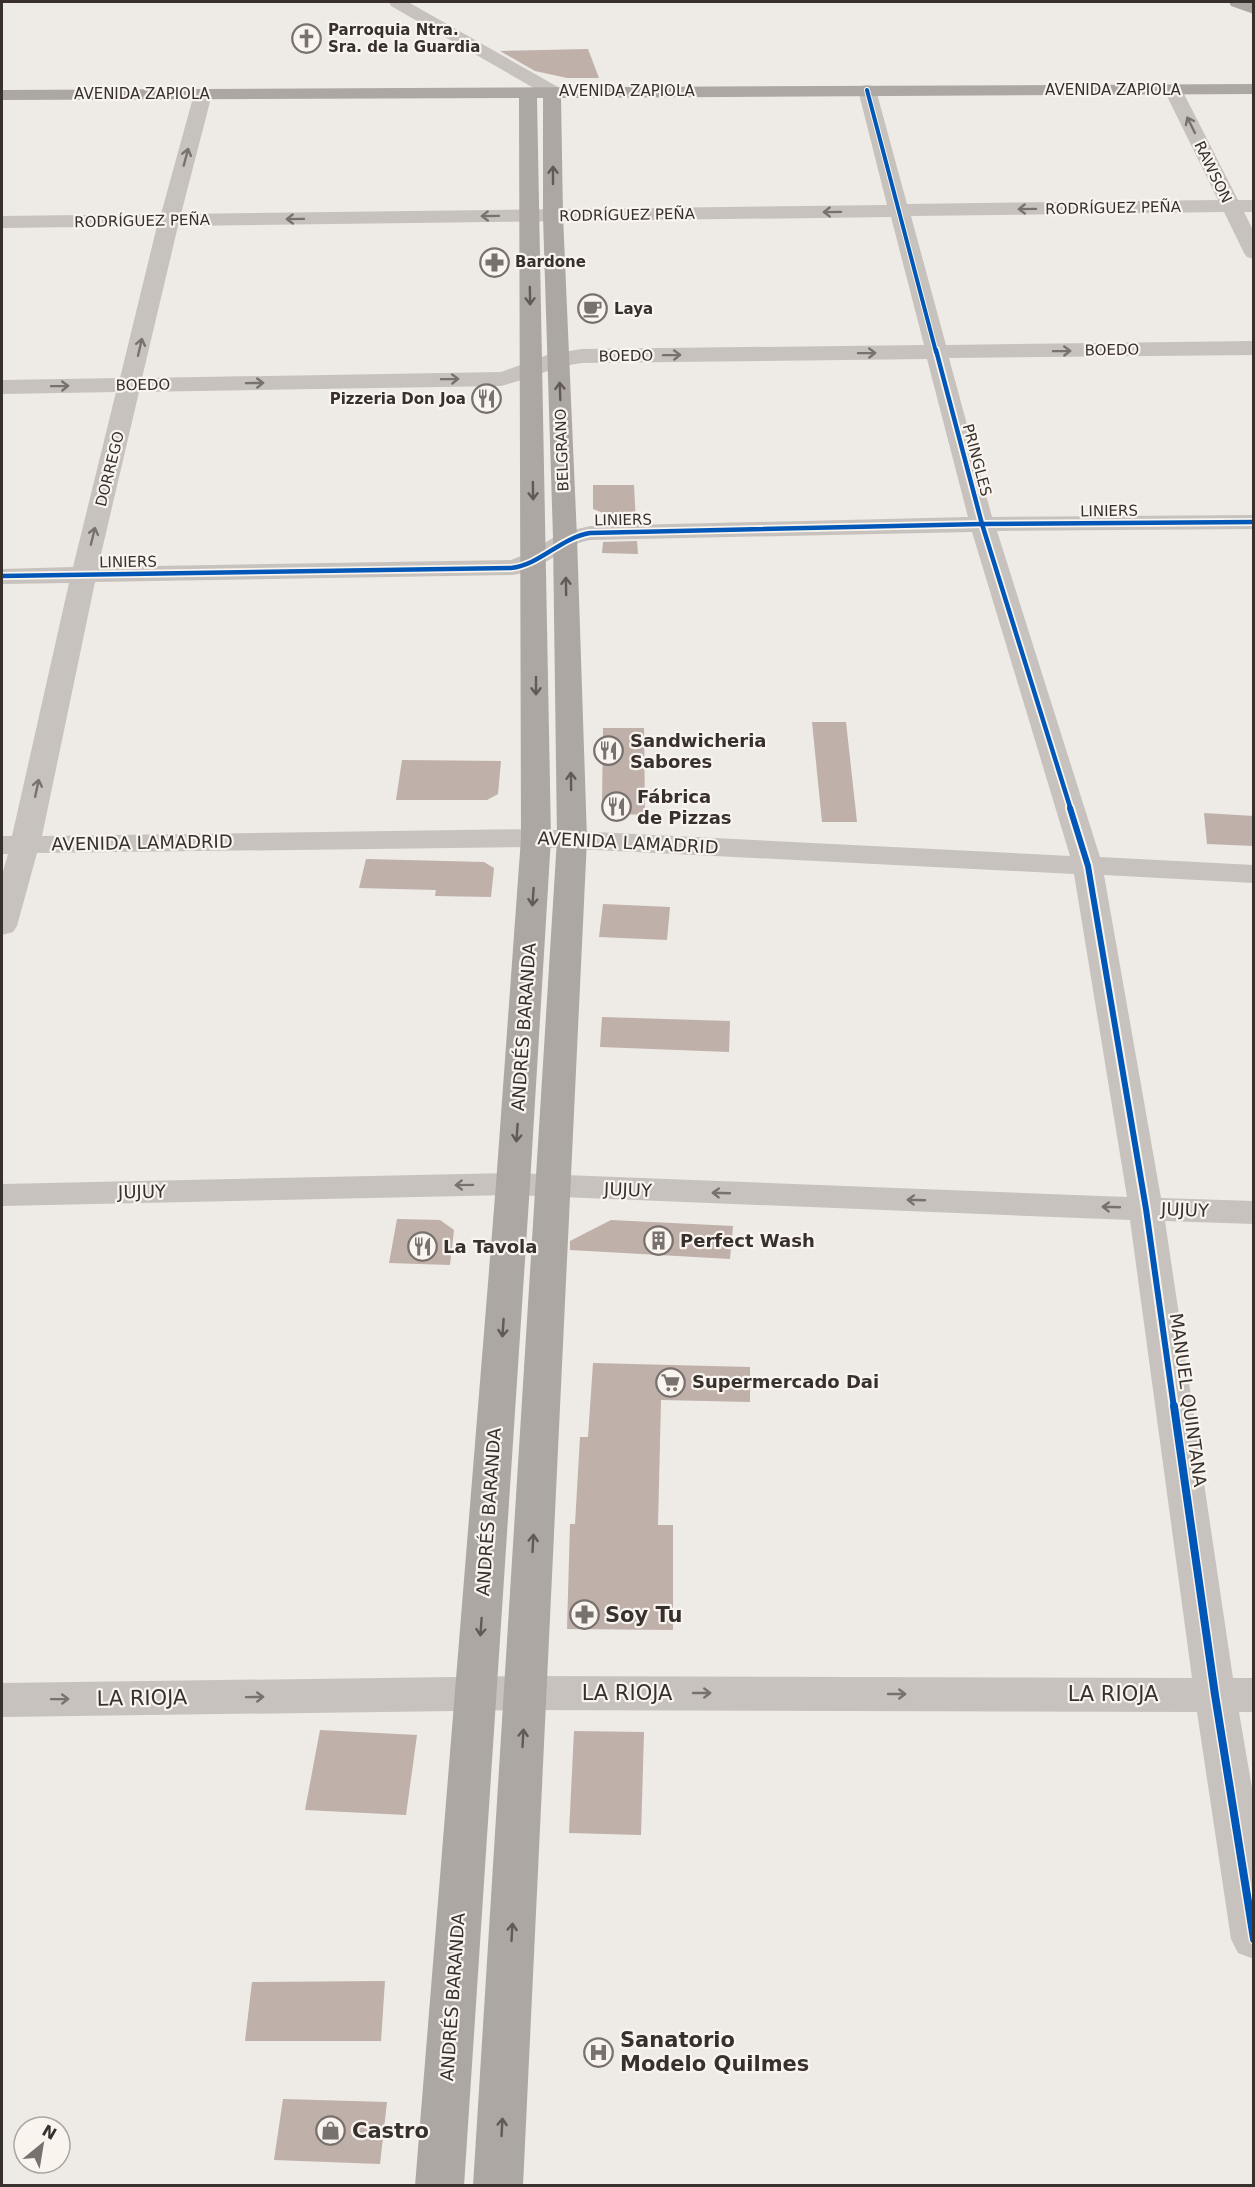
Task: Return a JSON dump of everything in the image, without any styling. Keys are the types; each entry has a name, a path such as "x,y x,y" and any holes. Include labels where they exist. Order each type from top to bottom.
{"main road":[{"path":"1237,2 1254,9"},
{"name":"AVENIDA ZAPIOLA","path":"2,95 203,94 527,84 552,91 1254,89"},
{"name":"BELGRANO","path":"527,84 535,559 554,839"},
{"name":"BELGRANO","path":"552,91 553,216 565,538 554,839"},
{"name":"ANDRÉS BARANDA","path":"439,2186 513,1184 554,839"},
{"name":"ANDRÉS BARANDA","path":"498,2186 552,1187 554,839"}],"street":[{"path":"397,2 527,84"},
{"name":"PRINGLES","path":"867,90 934,352 982,524 1088,866"},
{"name":"RAWSON","path":"1173,90 1254,253"},
{"name":"DORREGO","path":"2,926 13,845 84,574 169,220 203,94"},
{"name":"RODRÍGUEZ PEÑA","path":"2,222 1254,206"},
{"name":"BOEDO","path":"2,387 501,379 558,359 1254,348"},
{"name":"LINIERS","path":"2,576 518,567 535,559 565,538 590,533 982,524 1254,522"},
{"name":"AVENIDA LAMADRID","path":"13,845 554,839 1254,874"},
{"name":"MANUEL QUINTANA","path":"1088,866 1146,1209 1234,1695 1254,1939"},
{"name":"JUJUY","path":"2,1195 513,1184 1254,1213"},
{"name":"LA RIOJA","path":"2,1700 525,1693 1234,1695"}],"building":[{"path":"588,49 599,78 567,78 535,71 500,51"},
{"path":"593,485 634,485 636,523 605,523 606,514 593,509"},
{"path":"637,541 638,554 602,553 603,542"},
{"path":"812,722 846,722 857,822 822,822"},
{"path":"603,728 644,728 645,815 619,814 602,804"},
{"path":"402,760 501,761 498,794 487,800 396,800"},
{"path":"1204,813 1254,816 1254,846 1207,844"},
{"path":"366,859 484,862 494,868 491,897 435,896 436,890 359,888"},
{"path":"603,904 670,907 667,940 599,937"},
{"path":"602,1017 730,1021 729,1052 600,1047"},
{"name":"La Tavola","path":"397,1219 440,1220 454,1230 450,1265 389,1263"},
{"name":"Perfect Wash","path":"611,1220 733,1226 730,1259 570,1250 570,1241"},
{"path":"593,1363 750,1367 750,1402 661,1400 658,1525 673,1525 673,1630 567,1629 570,1524 575,1524 580,1437 588,1437"},
{"path":"320,1730 417,1735 406,1815 305,1810"},
{"path":"574,1731 644,1732 641,1835 569,1833"},
{"path":"385,1981 381,2041 245,2041 252,1982"},
{"name":"Castro","path":"283,2099 387,2102 380,2164 274,2160"}],"cycle path":[{"path":"867,90 982,524 1088,866 1146,1209 1215,1695 1254,1939"},
{"path":"2,576 511,568 537,559 570,538 590,533 982,524 1254,522"}],"place":[{"name":"Parroquia Ntra. Sra. de la Guardia","path":"307,39"},
{"name":"Bardone","path":"494,262"},
{"name":"Laya","path":"593,309"},
{"name":"Pizzeria Don Joa","path":"487,399"},
{"name":"Sandwicheria Sabores","path":"609,751"},
{"name":"Fábrica de Pizzas","path":"616,807"},
{"name":"Perfect Wash","path":"659,1241"},
{"name":"La Tavola","path":"422,1247"},
{"name":"Supermercado Dai","path":"671,1382"},
{"name":"Soy Tu","path":"584,1615"},
{"name":"Sanatorio Modelo Quilmes","path":"599,2052"},
{"name":"Castro","path":"331,2131"}]}
